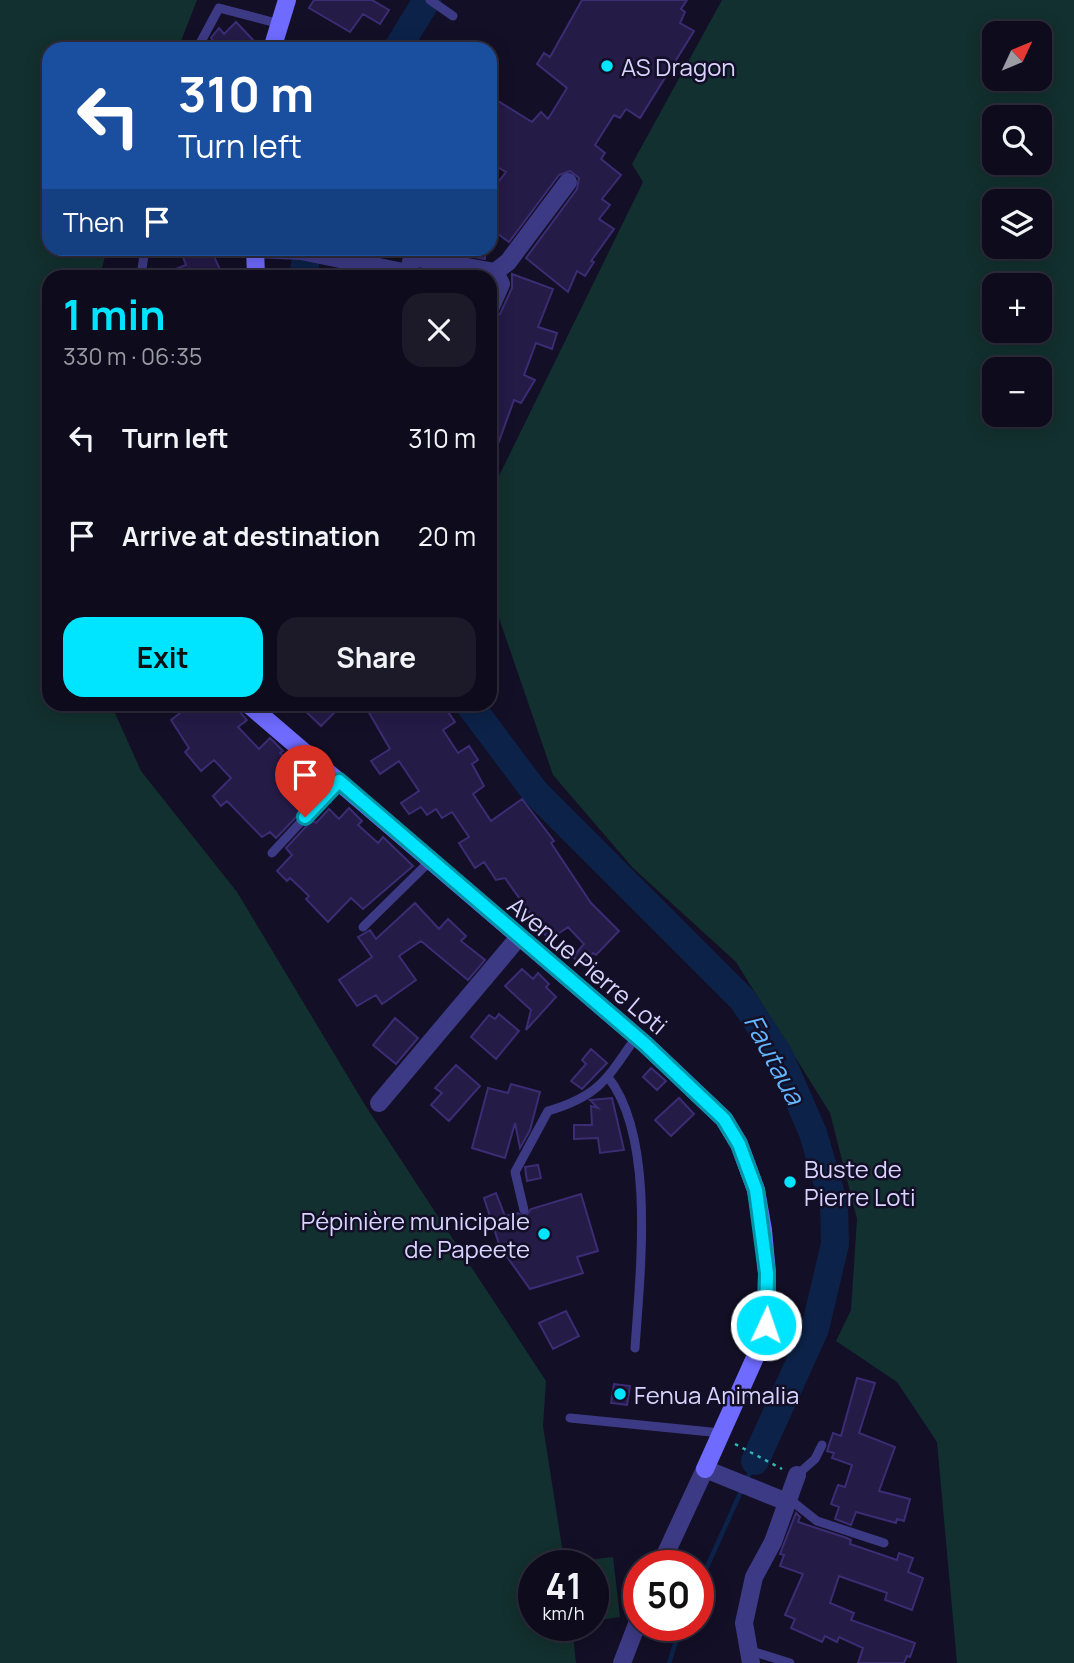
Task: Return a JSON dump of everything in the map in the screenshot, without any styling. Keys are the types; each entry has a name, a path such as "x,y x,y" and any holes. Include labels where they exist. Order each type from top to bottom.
{"main road":[{"path":"275,42 287,0"},
{"name":"Avenue Pierre Loti","path":"255,711 636,1037 724,1119 744,1154 756,1190 767,1273 766,1325 758,1351 705,1469"}],"street":[{"path":"497,270 508,262 568,182"},
{"path":"322,256 351,263 410,264 474,270"},
{"path":"497,276 501,284 497,293"},
{"path":"379,1103 519,937"},
{"path":"705,1469 787,1500"},
{"name":"Avenue Pierre Loti","path":"667,1550 705,1469"},
{"path":"750,1656 744,1623 754,1577 773,1542 787,1500 790,1472"},
{"path":"622,1663 630,1641"}],"lane":[{"path":"430,0 453,16"},
{"path":"201,42 219,8 281,24"},
{"path":"272,853 339,781"},
{"path":"363,927 430,861"},
{"path":"524,1210 515,1172 548,1111 578,1102 608,1077 636,1037"},
{"path":"608,1077 626,1105 642,1195 635,1348"},
{"path":"570,1418 721,1433"},
{"path":"790,1472 815,1459 822,1445"},
{"path":"787,1500 817,1521 884,1543"},
{"path":"750,1656 790,1663"}],"path":[{"path":"738,1446 790,1472"}],"green space":[{"path":"0,0 197,0 181,42 42,42 42,256 105,256 102,270 42,270 42,711 114,711 141,771 237,892 365,1105 546,1381 543,1426 562,1550 518,1550 518,1641 574,1641 576,1663 0,1663"},
{"path":"722,0 1074,0 1074,1663 957,1663 937,1442 897,1382 836,1341 851,1310 857,1219 830,1113 736,962 633,868 553,775 497,612 497,480 643,182 632,164"},
{"path":"609,1557 613,1557 620,1617 609,1619"}],"building":[{"path":"314,0 372,0 389,10 380,24 363,14 350,32 309,8"},
{"path":"582,0 687,0 681,9 685,12 680,23 694,31 640,118 626,109 620,118 614,115 595,145 605,153 601,159 621,175 602,199 610,205 599,219 614,229 591,261 594,262 585,276 577,271 568,292 526,258 577,189 579,178 570,171 559,175 509,242 497,233 497,183 506,172 497,167 497,100 532,122 541,112 548,119 567,88 537,64 544,53 550,57"},
{"path":"236,22 255,42 214,42 211,38 219,28 224,34"},
{"path":"214,256 220,270 173,270 186,265 183,257"},
{"path":"512,274 553,289 538,327 557,333 552,349 536,343 524,375 535,380 521,403 514,400 497,447 497,316 512,288"},
{"path":"178,711 239,711 247,720 238,727 259,749 270,738 283,751 280,753 299,774 294,779 304,790 294,800 303,810 276,838 270,832 262,837 227,801 221,806 213,796 231,778 214,760 201,771 185,752 189,748 171,720 180,713"},
{"path":"305,711 336,711 321,726"},
{"path":"368,711 447,711 455,722 443,730 458,753 469,746 478,760 472,764 484,786 473,794 491,821 522,799 554,841 551,843 591,903 619,931 596,955 593,953 582,965 573,957 584,944 568,927 549,940 505,878 496,880 484,862 475,868 459,843 469,837 452,812 442,818 436,809 427,815 421,807 409,814 401,803 419,791 399,761 380,774 371,761 390,749"},
{"path":"349,808 362,821 358,825 378,843 383,837 413,866 363,909 351,898 328,922 306,899 309,896 290,878 287,881 277,871 292,855 286,848 312,820 316,823 329,809 339,819"},
{"path":"415,903 439,929 448,919 466,936 461,941 485,960 468,980 421,941 399,956 416,980 382,1004 376,995 357,1006 339,980 372,957 358,937 370,930 376,939"},
{"path":"522,969 533,979 538,973 549,984 546,987 556,997 526,1030 531,1010 505,986"},
{"path":"499,1014 519,1031 496,1059 471,1037 489,1015 495,1019"},
{"path":"395,1018 418,1038 396,1064 373,1045"},
{"path":"591,1049 607,1063 582,1089 571,1081 586,1064 582,1060"},
{"path":"456,1065 480,1086 449,1121 431,1105 442,1093 435,1088"},
{"path":"651,1068 666,1081 657,1090 643,1077"},
{"path":"511,1084 540,1092 530,1130 520,1148 515,1123 505,1158 472,1148 488,1088 508,1093"},
{"path":"612,1098 624,1150 600,1153 598,1138 574,1139 574,1125 592,1125 591,1106 598,1108 590,1100"},
{"path":"679,1098 694,1114 671,1136 655,1120"},
{"path":"538,1165 541,1178 527,1181 525,1167"},
{"name":"Pépinière municipale de Papeete","path":"496,1193 505,1216 518,1213 525,1217 531,1209 581,1194 598,1251 577,1257 583,1273 530,1289 500,1247 484,1198"},
{"name":"Pépinière municipale de Papeete","path":"566,1311 579,1336 553,1349 539,1323"},
{"path":"857,1378 875,1383 859,1433 895,1447 879,1491 910,1499 904,1521 897,1519 896,1523 856,1512 851,1525 835,1519 839,1507 831,1504 838,1485 845,1487 852,1465 832,1458 834,1453 827,1451 833,1433 841,1436"},
{"name":"Fenua Animalia","path":"614,1384 630,1386 627,1405 611,1403"},
{"path":"796,1513 800,1517 798,1522 847,1538 851,1540 850,1544 897,1560 899,1553 913,1558 908,1572 923,1578 912,1610 885,1600 887,1593 839,1576 830,1603 854,1613 851,1620 915,1643 910,1657 907,1656 904,1663 858,1663 863,1648 839,1637 837,1642 825,1636 822,1642 791,1628 795,1619 785,1615 803,1574 780,1566 784,1555 780,1554"}],"waterway":[{"name":"Fautaua","path":"401,42 427,0"},
{"name":"Fautaua","path":"304,270 307,256"},
{"name":"Fautaua","path":"474,711 535,792 743,1000 779,1055 813,1133 834,1205 835,1244 815,1329 755,1461"},
{"path":"746,1481 755,1461"},
{"path":"714,1551 742,1489"},
{"path":"669,1663 676,1641"}],"place":[{"name":"AS Dragon","path":"607,66"},
{"name":"Buste de Pierre Loti","path":"790,1182"},
{"name":"Pépinière municipale de Papeete","path":"544,1234"},
{"name":"Fenua Animalia","path":"620,1394"}],"route":[{"path":"305,817 339,781 645,1044 724,1119 749,1165 756,1190 767,1273 766,1325"}]}
